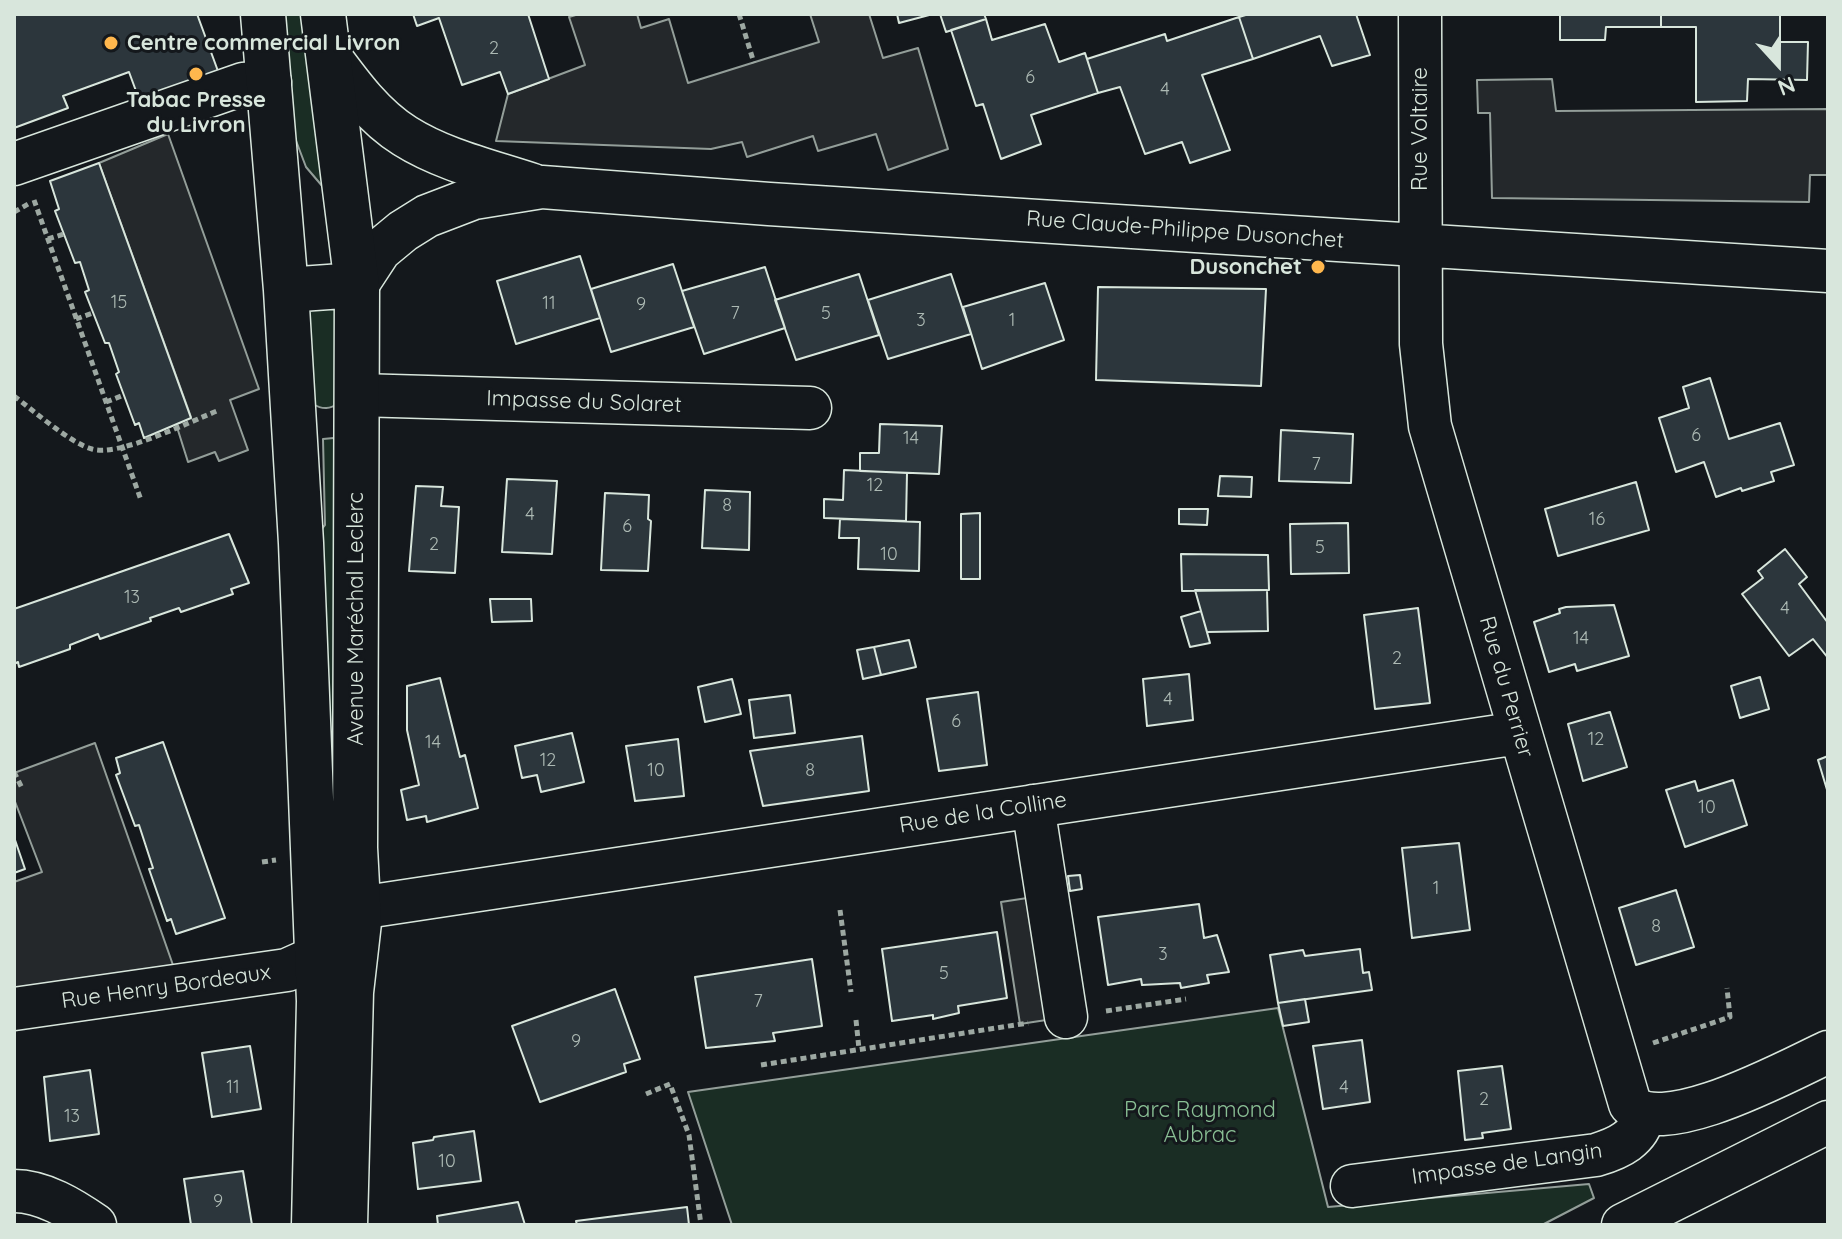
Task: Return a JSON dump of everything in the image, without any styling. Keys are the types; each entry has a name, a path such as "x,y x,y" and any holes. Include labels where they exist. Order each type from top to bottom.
{"main road":[{"path":"263,14 294,417 319,1001 314,1225"},
{"name":"Avenue Maréchal Leclerc","path":"326,34 357,285 355,848 359,908 351,992 345,1225"},
{"path":"276,159 284,179 304,204 322,217 351,227"},
{"path":"286,290 357,285"},
{"path":"294,417 329,424 349,418 358,404"}],"street":[{"name":"Rue Voltaire","path":"1420,14 1421,245"},
{"name":"Rue Claude-Philippe Dusonchet","path":"326,34 378,114 403,135 447,156 542,187"},
{"path":"17,163 243,84 270,82"},
{"name":"Rue Claude-Philippe Dusonchet","path":"351,227 379,226 427,216 474,198 542,187 1828,271"},
{"name":"Rue Claude-Philippe Dusonchet","path":"357,285 380,250 427,216"},
{"name":"Rue du Perrier","path":"1421,245 1421,344 1430,426 1615,1056 1630,1104 1644,1114"},
{"name":"Impasse du Solaret","path":"358,404 810,408"},
{"name":"Rue de la Colline","path":"359,908 1519,733"},
{"path":"1033,806 1066,1017"},
{"name":"Rue Henry Bordeaux","path":"14,1009 287,970 316,957"},
{"path":"1644,1114 1702,1107 1828,1052"},
{"name":"Impasse de Langin","path":"1352,1186 1596,1155 1618,1147 1633,1136 1639,1130 1644,1114"},
{"path":"1623,1225 1828,1122"},
{"path":"14,1191 24,1191 70,1208 95,1225"}],"path":[{"path":"739,14 754,63"},
{"path":"17,163 48,239 141,500"},
{"path":"14,212 34,201"},
{"path":"48,239 64,234"},
{"path":"76,319 93,313"},
{"path":"106,402 124,395"},
{"path":"14,396 82,446 101,451 122,448 217,411"},
{"path":"14,772 22,788"},
{"path":"840,910 851,992"},
{"path":"1615,1056 1730,1017 1727,988"},
{"path":"761,1065 1186,999"},
{"path":"856,1020 859,1049"},
{"path":"646,1094 670,1084 689,1135 701,1225"}],"green space":[{"path":"282,14 304,14 323,187 306,167 295,138"},
{"path":"335,301 339,403 323,408 313,404 305,308"},
{"path":"344,437 340,840 329,843 314,538 325,525 323,439"},
{"name":"Parc Raymond Aubrac","path":"1278,1008 1328,1207 1589,1184 1594,1198 1542,1225 732,1225 688,1092"}],"shaded area":[{"path":"579,14 637,14 641,28 669,19 688,83 819,42 810,14 869,14 883,58 918,48 948,149 888,170 876,134 818,151 813,136 747,157 742,142 711,149 496,141 508,94 585,65 569,17"},
{"path":"1552,79 1556,111 1828,109 1828,175 1810,175 1809,202 1492,198 1490,113 1478,113 1477,80"},
{"path":"168,134 259,389 230,400 248,450 219,461 215,452 188,462 176,424 191,417 99,163"},
{"path":"95,743 180,985 14,1009 14,882 42,872 14,799 14,773"},
{"path":"1047,895 1066,1017 1020,1024 1001,902"}],"building":[{"name":"Centre commercial Livron","path":"197,14 222,82 143,110 129,72 63,96 68,108 14,128 14,15"},
{"path":"413,14 528,14 549,79 508,94 500,72 462,85 439,18 417,26"},
{"path":"897,14 933,14 899,23"},
{"path":"940,14 984,14 986,19 946,32"},
{"path":"1249,14 1356,14 1370,55 1332,66 1320,36 1253,59 1239,17"},
{"path":"1560,14 1661,14 1661,27 1606,27 1605,40 1560,40"},
{"path":"1661,14 1780,14 1780,42 1808,42 1807,80 1748,79 1747,101 1696,102 1696,27 1661,27"},
{"path":"1239,17 1253,59 1202,75 1230,150 1190,163 1182,142 1145,154 1120,87 1098,93 1087,59 1165,34 1167,41"},
{"path":"986,19 992,40 1045,24 1059,62 1085,53 1098,93 1031,115 1041,144 1001,159 983,104 976,106 951,30"},
{"path":"99,163 191,418 144,438 139,423 135,425 116,374 119,372 109,343 105,343 85,292 89,290 80,262 75,263 55,211 59,209 50,181"},
{"path":"580,256 600,318 516,344 497,281"},
{"path":"673,264 694,327 611,352 591,289"},
{"path":"765,267 785,328 704,354 682,291"},
{"path":"859,274 879,335 796,360 775,300"},
{"path":"951,274 971,334 888,359 868,300"},
{"path":"1045,283 1064,340 982,369 963,307"},
{"path":"1098,287 1266,289 1261,386 1096,380"},
{"path":"1710,378 1729,439 1780,423 1794,465 1771,472 1774,481 1716,497 1704,462 1676,472 1659,418 1689,408 1683,387"},
{"path":"880,424 942,426 939,474 860,471 860,453 879,453"},
{"path":"1281,430 1353,434 1351,483 1279,481"},
{"path":"844,470 907,473 906,521 824,518 824,499 843,500"},
{"path":"1220,476 1252,477 1251,497 1218,496"},
{"path":"507,479 557,481 552,554 502,552"},
{"path":"1636,482 1649,530 1558,556 1545,509"},
{"path":"416,486 443,487 441,506 459,507 455,573 409,571"},
{"path":"705,490 750,492 749,550 702,548"},
{"path":"605,493 649,495 648,571 601,570"},
{"path":"1179,509 1208,509 1207,525 1179,524"},
{"path":"980,513 980,579 961,579 961,514"},
{"path":"840,519 920,522 919,571 858,569 859,538 839,538"},
{"path":"1348,523 1349,573 1291,574 1290,524"},
{"path":"229,534 249,583 231,589 233,594 181,612 179,608 100,639 98,634 70,645 70,649 19,667 18,662 14,664 14,609"},
{"path":"1785,549 1807,577 1799,584 1828,623 1828,658 1813,639 1789,656 1742,594 1763,578 1758,571"},
{"path":"1181,554 1268,555 1269,590 1182,591"},
{"path":"1195,590 1267,590 1268,631 1207,632"},
{"path":"490,599 531,599 532,621 492,622"},
{"path":"1614,605 1629,656 1577,671 1575,664 1549,672 1534,622 1560,613 1559,609 1566,607"},
{"path":"1418,608 1430,703 1375,709 1364,615"},
{"path":"1201,611 1210,643 1190,647 1181,617"},
{"path":"909,640 916,667 881,675 874,647"},
{"path":"874,647 881,675 863,679 857,650"},
{"path":"1189,674 1193,720 1147,726 1143,679"},
{"path":"1760,677 1769,709 1740,718 1731,686"},
{"path":"440,678 460,757 465,755 478,808 427,822 426,816 407,820 401,790 419,785 407,730 407,686"},
{"path":"732,679 741,714 705,722 698,687"},
{"path":"978,692 987,765 939,771 927,699"},
{"path":"790,695 795,733 754,738 749,700"},
{"path":"1610,712 1627,767 1583,781 1568,724"},
{"path":"572,733 584,782 541,792 537,775 522,778 515,746"},
{"path":"862,736 869,791 763,806 750,751"},
{"path":"678,739 684,796 635,801 626,746"},
{"path":"163,742 225,918 176,934 171,919 167,921 149,869 153,868 139,825 135,826 116,775 120,773 116,758"},
{"path":"1828,756 1828,793 1818,760"},
{"path":"1733,780 1747,825 1685,847 1666,790 1695,781 1698,791"},
{"path":"14,837 25,869 14,873"},
{"path":"1459,843 1470,930 1412,938 1402,848"},
{"path":"1080,875 1082,889 1070,891 1068,876"},
{"path":"1676,890 1694,947 1636,965 1619,908"},
{"path":"1199,904 1204,938 1217,935 1229,972 1207,975 1209,983 1181,988 1180,983 1142,985 1141,979 1108,985 1098,917"},
{"path":"997,932 1007,998 958,1006 959,1013 933,1019 933,1015 892,1021 882,949"},
{"path":"1360,949 1363,973 1369,972 1372,990 1278,1003 1270,955 1303,950 1305,956"},
{"path":"812,959 822,1026 773,1033 775,1041 706,1048 695,977"},
{"path":"615,989 640,1059 624,1064 626,1072 540,1102 512,1026"},
{"path":"1305,999 1309,1022 1283,1026 1278,1003"},
{"path":"1362,1040 1370,1102 1323,1109 1313,1046"},
{"path":"250,1046 261,1109 212,1117 202,1053"},
{"path":"1502,1066 1511,1129 1482,1133 1483,1138 1465,1140 1458,1071"},
{"path":"90,1070 99,1134 50,1141 44,1077"},
{"path":"474,1131 481,1181 418,1189 413,1143"},
{"path":"243,1171 252,1225 191,1225 184,1179"},
{"path":"518,1202 525,1225 438,1225 437,1216"},
{"path":"687,1207 689,1225 577,1225 576,1221"}],"place":[{"name":"Centre commercial Livron","path":"111,43"},
{"name":"Tabac Presse du Livron","path":"196,74"},
{"name":"Dusonchet","path":"1318,267"}]}
